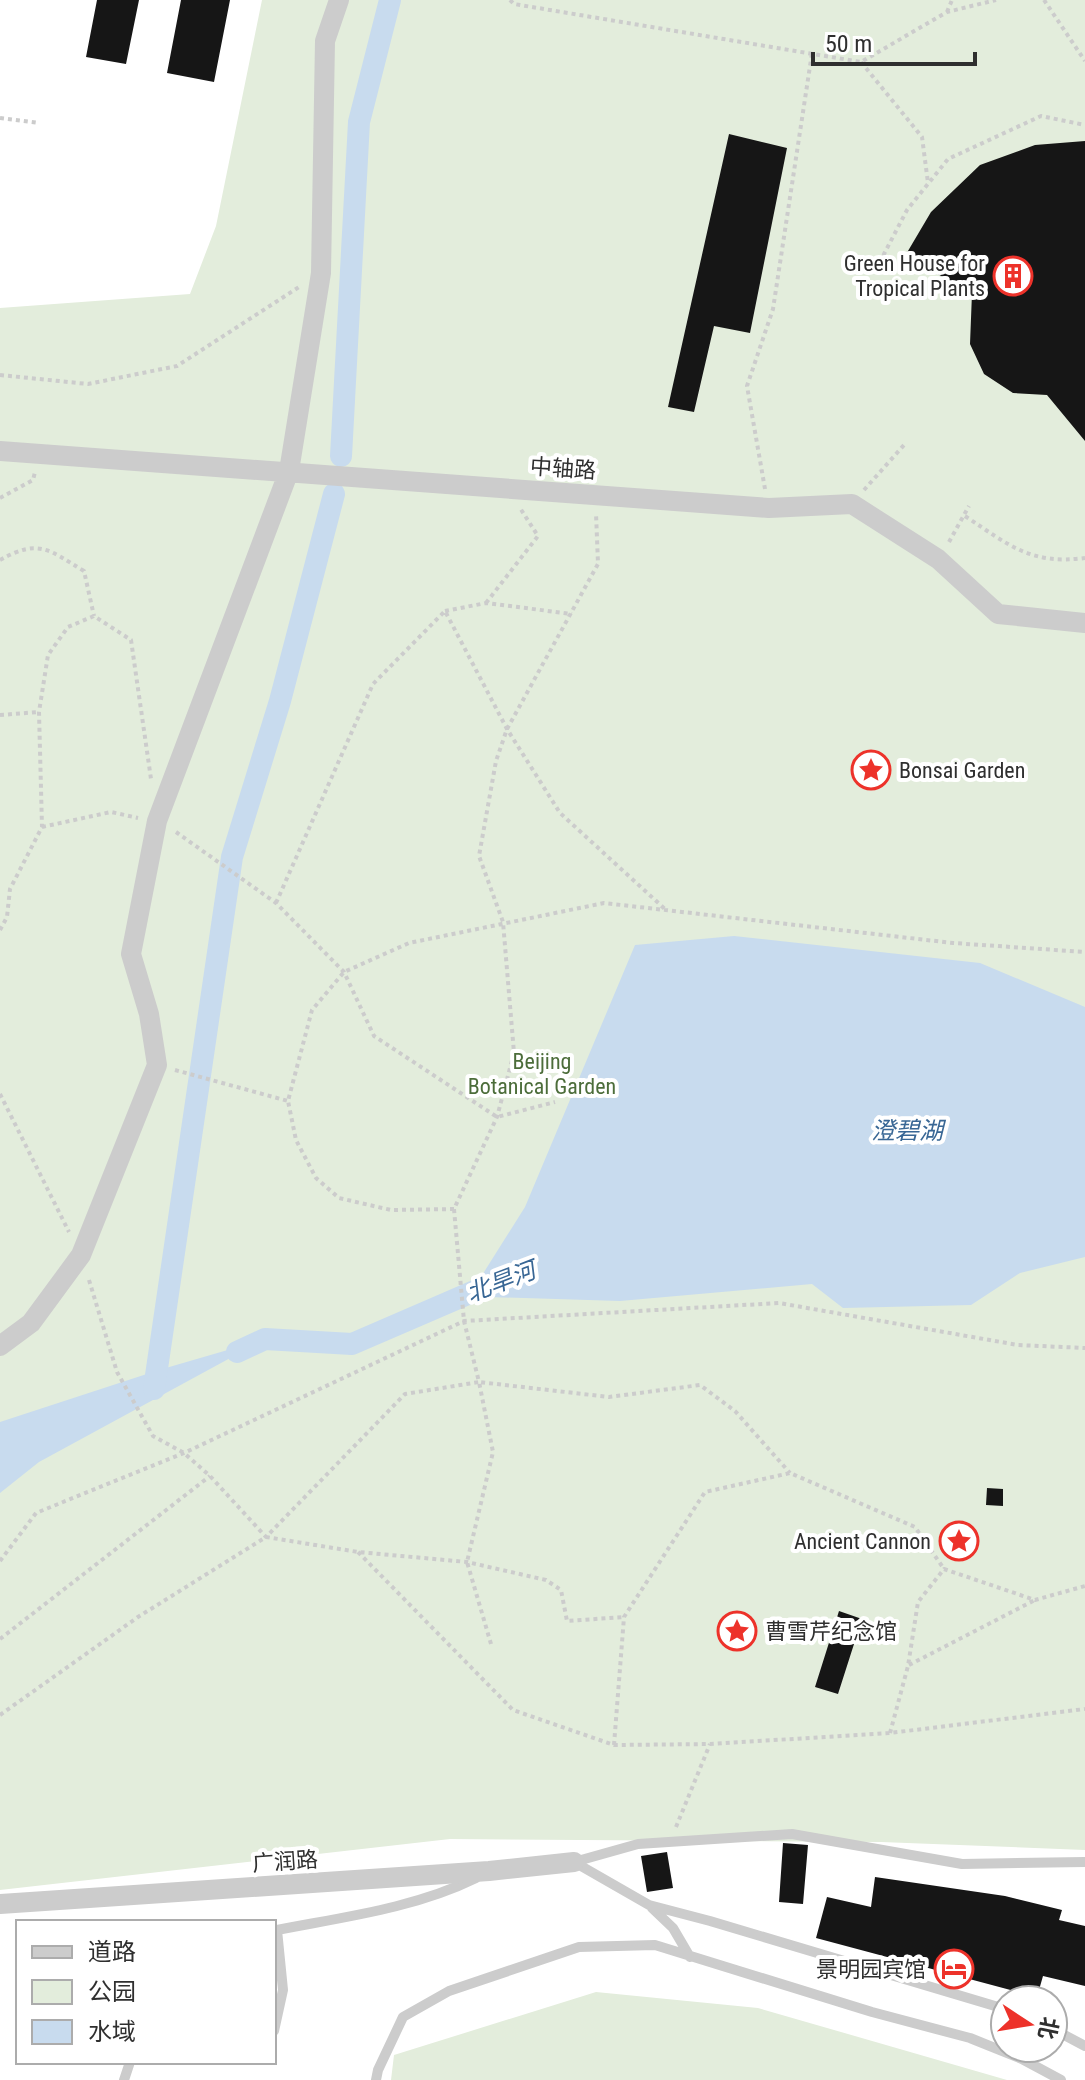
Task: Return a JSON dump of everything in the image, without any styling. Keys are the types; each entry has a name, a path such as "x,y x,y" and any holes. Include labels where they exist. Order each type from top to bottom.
{"street":[{"path":"0,1346 31,1323 81,1255 157,1065 149,1014 131,954 157,821 289,471 321,273 325,41 339,0"},
{"name":"中轴路","path":"0,451 768,507 852,504"},
{"path":"852,504 938,559 998,614 1085,623"},
{"name":"广润路","path":"0,1904 489,1871 574,1862"}],"lane":[{"path":"574,1862 638,1844 792,1834 962,1864 1085,1862"},
{"path":"574,1862 649,1905 673,1928 690,1957"},
{"path":"276,2022 283,1990 277,1930 449,1891 489,1871"},
{"path":"649,1905 989,2004"},
{"path":"376,2080 403,2017 449,1991 579,1947 655,1945 872,2012 970,2038 1022,2059 1061,2080"}],"path":[{"path":"510,0 514,4 861,62 922,137 928,183"},
{"path":"947,12 952,0"},
{"path":"861,62 947,12 996,0"},
{"path":"1044,0 1085,61"},
{"path":"768,507 747,386 773,309 812,53"},
{"path":"880,271 884,254 907,210 948,159 1041,116 1085,125"},
{"path":"0,118 39,123"},
{"path":"0,375 88,384 177,366 321,273"},
{"path":"852,504 904,445"},
{"path":"0,498 33,480 39,454"},
{"path":"486,603 538,536 507,488"},
{"path":"491,1644 467,1562 493,1452 464,1321 454,1209 497,1117 514,1053 503,922 479,856 496,761 507,729 598,564 595,495"},
{"path":"938,559 969,506"},
{"path":"965,516 1018,550 1041,559 1085,558"},
{"path":"0,560 18,550 45,548 84,571 94,616 131,640 157,821"},
{"path":"274,902 373,684 445,611 486,603 572,614"},
{"path":"445,611 507,729 560,813 668,911"},
{"path":"0,930 7,917 10,889 42,827 39,712 48,655 68,627 94,616"},
{"path":"0,715 39,712"},
{"path":"42,827 111,812 157,821 274,902 344,972 374,1036 497,1117 555,1102"},
{"path":"454,1209 391,1210 339,1198 316,1178 296,1140 288,1101 312,1010 344,972 409,943 604,903 953,943 1085,953"},
{"path":"157,1065 288,1101"},
{"path":"0,1094 81,1255 117,1372 153,1436 184,1453 210,1476 266,1537 358,1552 467,1562 546,1580 561,1590 567,1621 624,1617"},
{"path":"0,1561 36,1513 184,1453 464,1321 779,1303 1018,1345 1085,1348"},
{"path":"0,1715 138,1617 266,1537 405,1394 479,1382 609,1397 700,1385 735,1411 790,1473 915,1527 944,1569 1035,1600"},
{"path":"614,1745 624,1617 705,1492 790,1473"},
{"path":"0,1639 210,1476"},
{"path":"358,1552 513,1710 614,1745 710,1744 890,1733 1085,1709"},
{"path":"890,1733 908,1666 918,1602 944,1569"},
{"path":"908,1666 1035,1600 1085,1586"},
{"path":"671,1840 710,1744"}],"green space":[{"name":"Beijing Botanical Garden","path":"262,0 1085,0 1085,1850 881,1842 450,1839 0,1890 0,308 190,294 216,226"},
{"path":"596,1992 758,2008 1007,2080 391,2080 394,2055"}],"water":[{"name":"澄碧湖","path":"734,936 980,963 1085,1007 1085,1257 1020,1273 971,1305 843,1308 812,1284 620,1301 488,1297 484,1272 525,1207 635,945"},
{"path":"265,1339 39,1462 0,1493 0,1422"}],"building":[{"path":"97,0 139,0 126,64 86,57"},
{"path":"181,0 230,0 214,82 167,73"},
{"path":"729,134 787,148 750,333 714,326 694,412 668,407"},
{"name":"Green House for Tropical Plants","path":"1085,141 1085,441 1047,395 1013,393 984,374 970,344 972,293 905,256 931,212 980,165 1035,145"},
{"path":"987,1488 1003,1489 1003,1506 986,1505"},
{"path":"839,1611 862,1619 838,1694 815,1687"},
{"path":"783,1843 808,1845 803,1904 779,1902"},
{"path":"667,1852 673,1888 647,1892 641,1856"},
{"path":"875,1877 1005,1896 1062,1910 1059,1920 1085,1926 1085,1986 1043,1976 1041,1984 989,1984 816,1938 827,1897 871,1907"}],"waterway":[{"path":"341,456 359,122 390,0"},
{"path":"154,1389 232,857 280,701 334,494"},
{"name":"北旱河","path":"237,1352 265,1339 352,1344 514,1274"}],"place":[{"name":"Green House for Tropical Plants","path":"1013,276"},
{"name":"Bonsai Garden","path":"871,770"},
{"name":"Ancient Cannon","path":"959,1541"},
{"name":"曹雪芹纪念馆","path":"737,1631"},
{"name":"景明园宾馆","path":"954,1969"}]}
